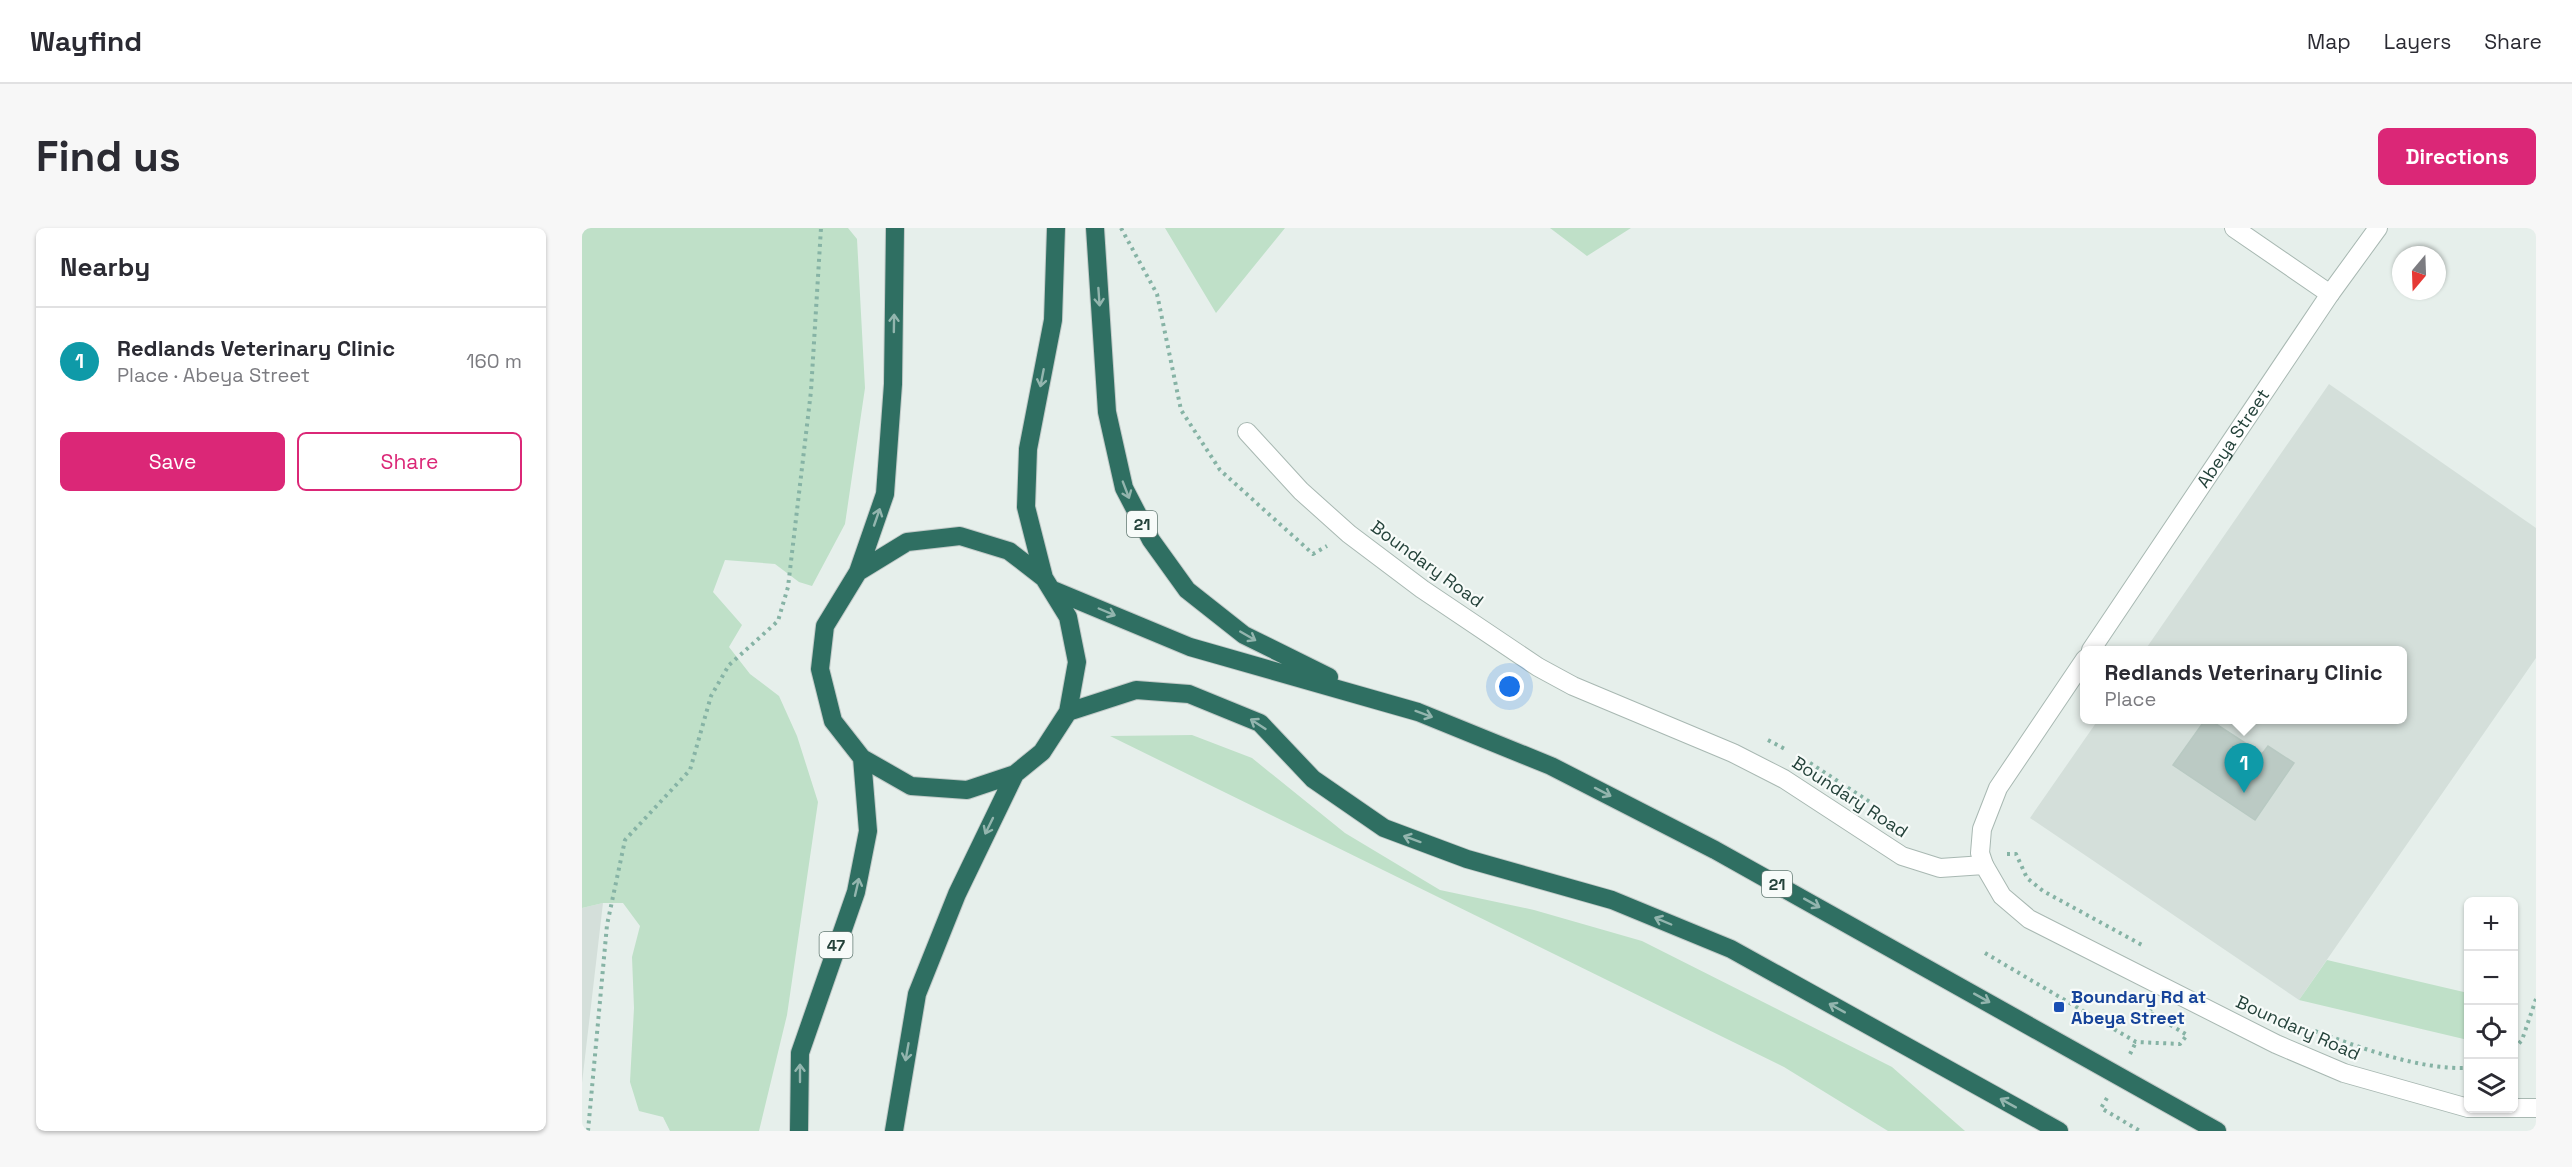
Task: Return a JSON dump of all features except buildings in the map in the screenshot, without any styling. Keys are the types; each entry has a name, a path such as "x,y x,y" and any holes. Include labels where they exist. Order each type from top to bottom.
{"highway":[{"name":"21","path":"895,228 893,384 885,494 858,572 825,626 820,669 833,721 862,759 911,786 967,790 1015,774 1042,752 1068,712"},
{"path":"1056,228 1053,320 1028,449 1026,507 1049,584 1068,617 1077,662 1068,712 1136,690 1189,694 1260,723 1313,779 1384,828 1467,859 1612,900 1731,949 2059,1131"},
{"name":"21","path":"1096,233 1107,412 1124,488 1150,540 1187,590 1244,635 1368,697"},
{"name":"21","path":"858,572 907,542 960,536 1009,550 1049,584 1190,647 1418,712 1510,747 1715,850 2217,1131"},
{"name":"47","path":"799,1131 800,1053 856,892 868,831 862,759"},
{"path":"894,1131 917,994 957,894 1015,774"}],"street":[{"path":"2234,228 2330,294"},
{"name":"Abeya Street","path":"2094,646 2330,294 2378,228"},
{"name":"Boundary Road","path":"1246,432 1301,491 1349,534 1422,590 1538,667 1573,686 1733,753 1784,779 1902,856 1940,868 1982,859 2002,896 2029,919 2276,1044 2344,1074 2464,1107"},
{"path":"1982,859 1982,829 1998,788 2080,666"},
{"name":"Boundary Road","path":"2518,1108 2536,1108"}],"path":[{"path":"588,1131 607,925 625,840 690,770 711,696 729,665 778,621 788,587 811,392 821,228"},
{"path":"1121,228 1157,294 1180,411 1220,470 1312,554 1349,534"},
{"path":"1765,739 1793,753"},
{"path":"1802,759 1888,814"},
{"path":"1982,859 2016,854 2027,878 2043,891 2145,947"},
{"path":"1985,953 2136,1041"},
{"path":"2518,1044 2522,1040 2536,999"},
{"path":"2314,1030 2355,1046 2447,1069 2464,1068"}],"shaded area":[{"path":"2329,384 2536,528 2536,658 2299,1000 2030,818 2095,724 2407,724 2407,646 2148,646"},
{"path":"603,903 582,1083 582,908"}],"green space":[{"path":"582,228 848,228 857,239 865,388 845,524 812,586 799,582 775,564 725,560 713,592 742,625 729,647 750,674 779,696 797,736 818,802 787,1015 759,1131 670,1131 663,1117 639,1111 630,1082 634,1008 632,957 640,926 623,903 603,903 582,908"},
{"path":"1165,228 1285,228 1216,313"},
{"path":"1550,228 1631,228 1587,256"},
{"path":"1192,735 1252,758 1345,833 1440,890 1534,910 1642,941 1892,1067 1965,1131 1888,1131 1784,1067 1110,736"},
{"path":"2327,960 2464,992 2464,1039 2299,1000"}],"place":[{"name":"Redlands Veterinary Clinic","path":"2244,793"},
{"name":"Boundary Rd at Abeya Street","path":"2059,1007"}]}
